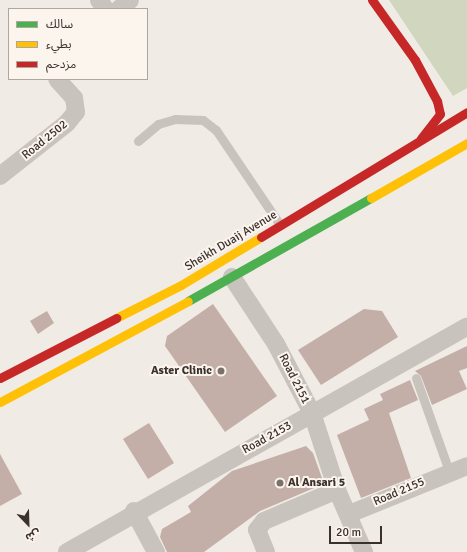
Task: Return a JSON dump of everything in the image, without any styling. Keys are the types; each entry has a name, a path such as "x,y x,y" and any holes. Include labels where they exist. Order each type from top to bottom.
{"main road":[{"path":"372,0 415,60 438,101 440,114 436,123 418,141"},
{"name":"Sheikh Duaij Avenue","path":"0,378 181,285 467,112"},
{"path":"0,402 232,277 467,143"}],"street":[{"path":"99,0 105,8"},
{"path":"120,8 130,0"},
{"name":"Road 2502","path":"0,176 67,123 76,112 74,98 58,80"},
{"name":"Road 2151","path":"232,277 276,344 312,413 337,490 349,514 364,552"},
{"name":"Road 2153","path":"67,552 134,511 467,327"},
{"name":"Road 2155","path":"349,514 450,470 467,466"},
{"path":"266,552 257,530 264,521 337,490"},
{"path":"134,511 156,552"}],"lane":[{"path":"138,141 158,124 175,119 203,120 216,130 280,225"},
{"path":"416,378 450,470"}],"green space":[{"path":"389,0 467,0 467,88 453,96"}],"building":[{"name":"Aster Clinic","path":"213,304 277,396 225,432 165,346 167,336"},
{"path":"364,309 382,311 398,337 321,385 298,350"},
{"path":"47,311 54,323 38,334 30,321"},
{"path":"467,346 467,368 459,371 467,389 432,405 421,376 415,371"},
{"path":"410,380 418,400 389,413 411,478 361,498 337,435 369,420 364,409 383,400 380,394"},
{"path":"149,423 174,463 148,479 123,439"},
{"path":"306,446 313,453 322,478 319,486 260,511 204,552 167,552 160,537 162,529 191,512 188,506 232,471"},
{"path":"0,454 22,494 0,506"}],"traffic: fast":[{"path":"188,301 371,198"}],"traffic: slow":[{"path":"371,198 467,143"},
{"path":"116,318 181,285 261,237"},
{"path":"0,402 188,301"}],"traffic: jam":[{"path":"372,0 415,60 437,101 440,114 421,138"},
{"path":"261,237 467,112"},
{"path":"0,378 116,318"}],"place":[{"name":"Aster Clinic","path":"221,371"},
{"name":"Al Ansari 5","path":"280,483"}]}
